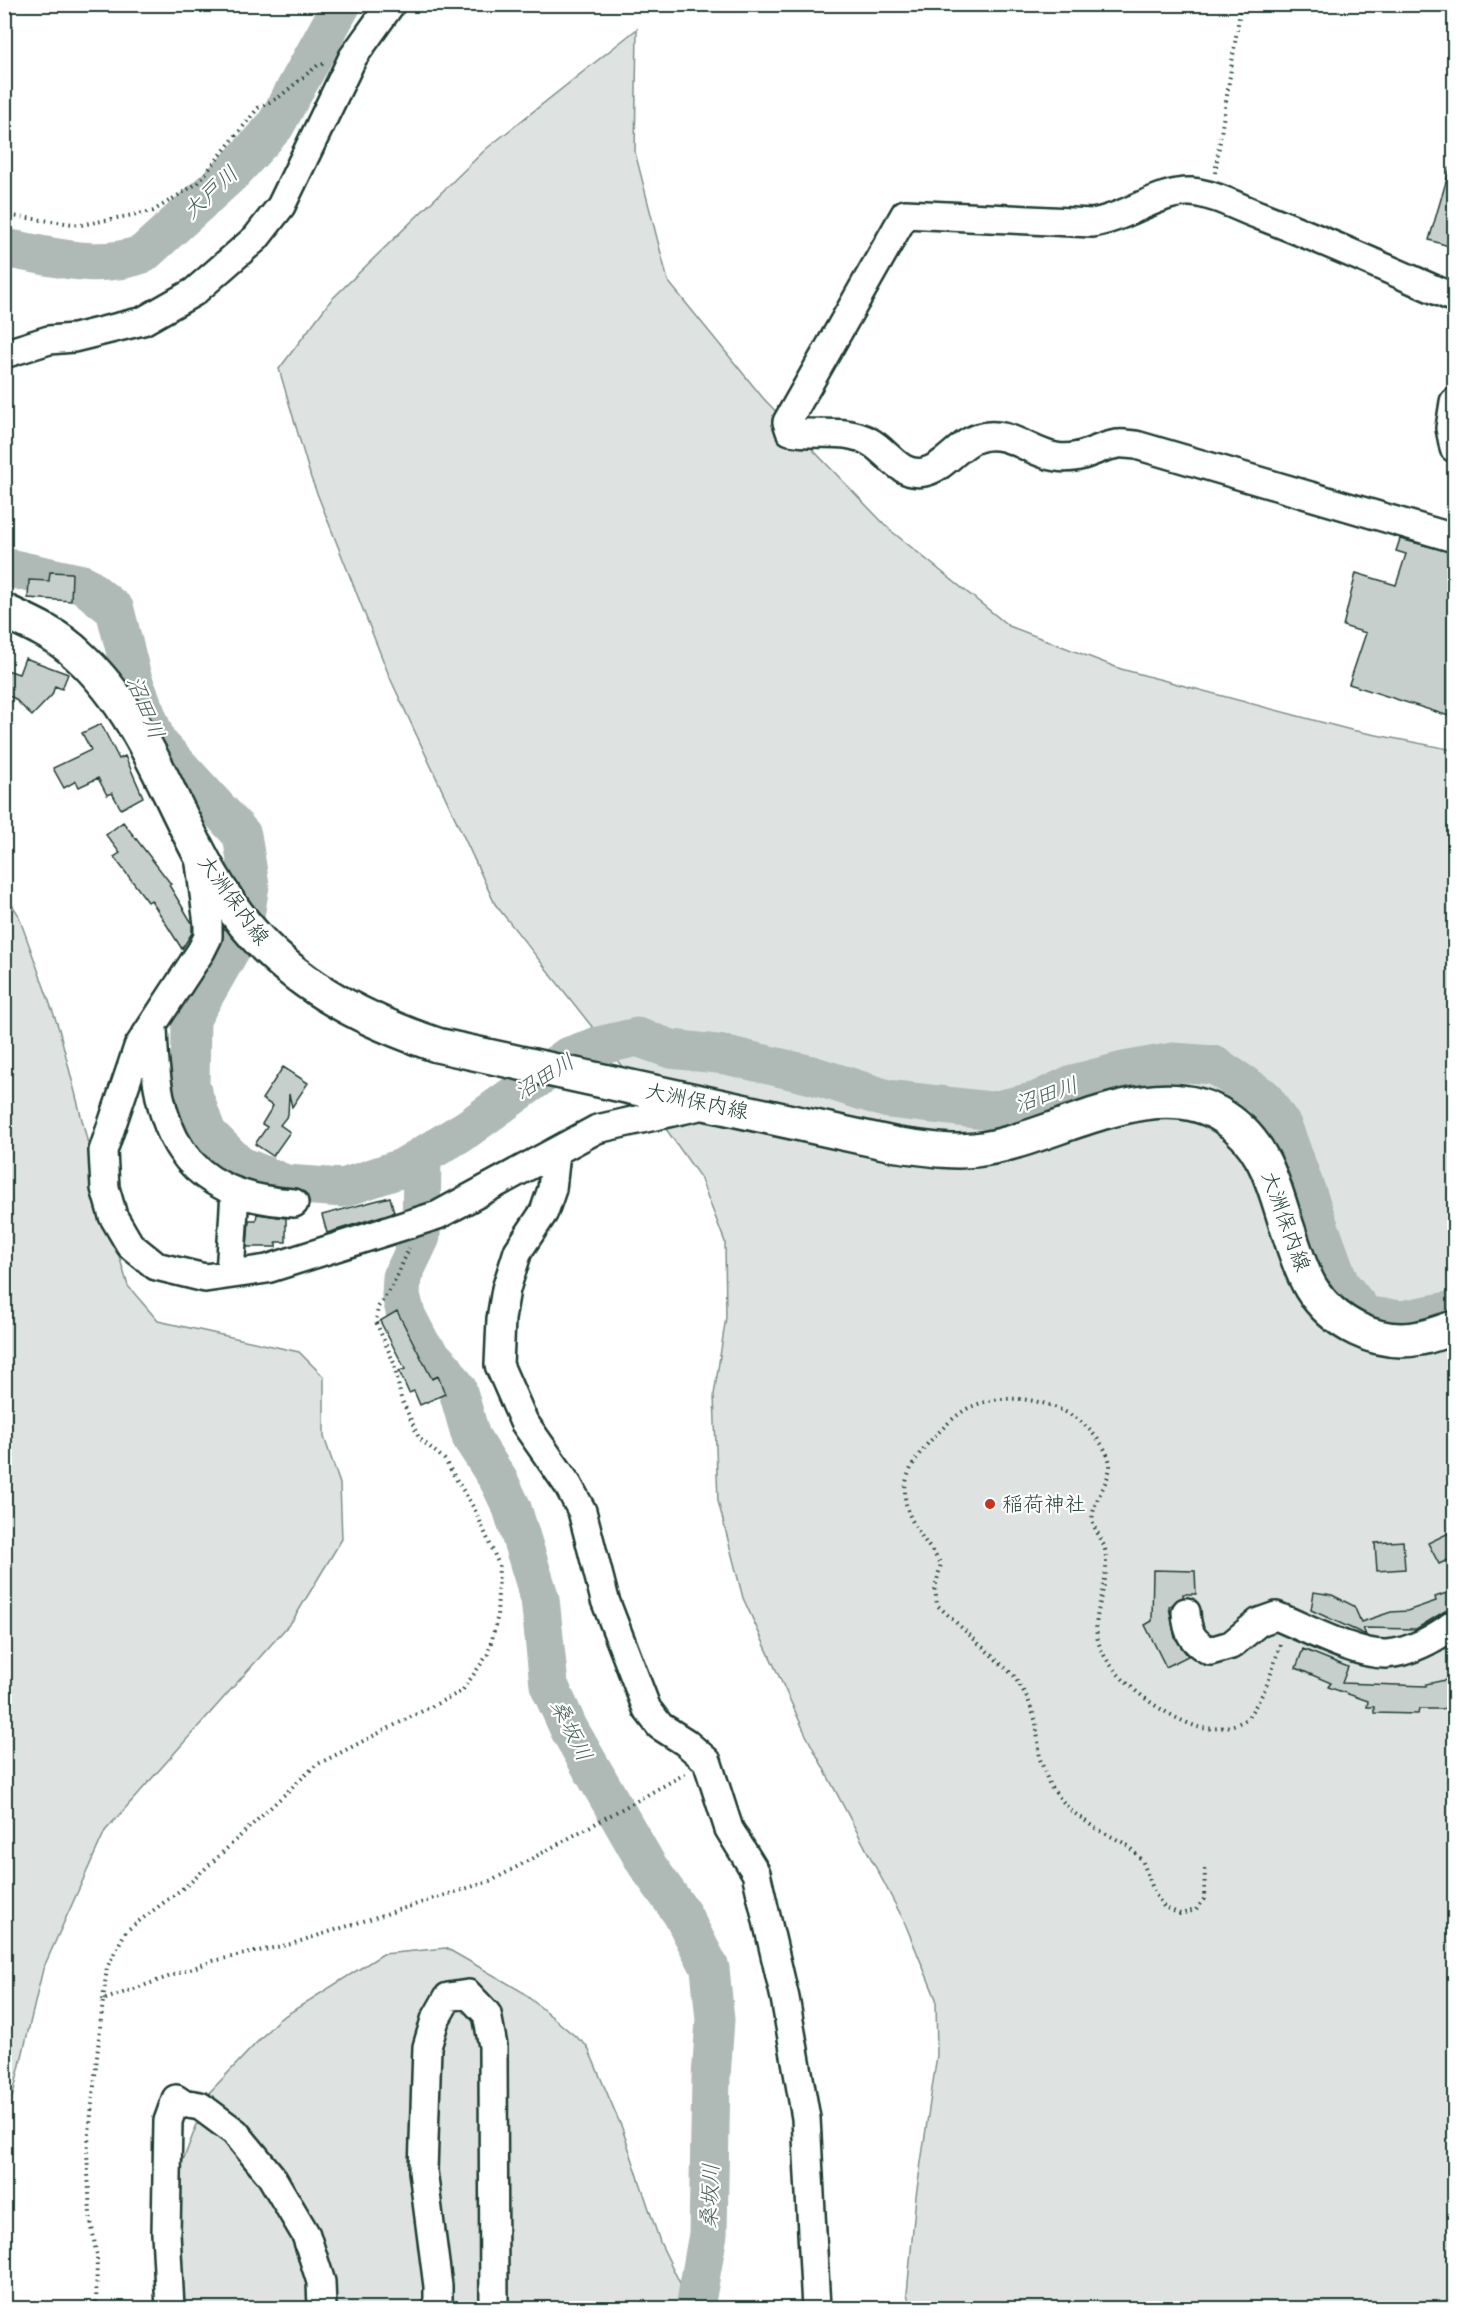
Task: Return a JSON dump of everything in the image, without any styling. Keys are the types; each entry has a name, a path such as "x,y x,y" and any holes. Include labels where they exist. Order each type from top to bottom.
{"main road":[{"name":"大洲保内線","path":"4,611 38,626 78,654 109,688 138,734 199,853 255,937 298,975 345,1008 437,1045 898,1145 974,1150 1005,1145 1150,1102 1177,1100 1200,1106 1223,1116 1245,1134 1259,1151 1270,1172 1310,1287 1342,1322 1369,1334 1387,1338 1418,1339 1455,1328"}],"street":[{"path":"4,354 50,340 74,338 143,321 175,306 234,259 256,238 281,206 353,57 391,4"},
{"path":"1455,298 1314,237 1211,197 1191,192 1174,194 1110,221 1092,223 905,214 831,347 804,388 787,422 790,431 807,434 839,432 856,435 873,443 888,459 907,470 923,472 940,465 978,437 1002,437 1020,441 1037,451 1073,460 1118,444 1136,445 1455,538"},
{"path":"1455,402 1449,428 1455,448"},
{"path":"199,853 208,937 138,1047 103,1150 105,1188 113,1216 130,1245 156,1266 205,1278 267,1269 438,1215 597,1129 708,1104"},
{"path":"153,1026 155,1076 159,1102 169,1134 205,1175 235,1192 262,1201 294,1203"},
{"path":"556,1153 556,1172 550,1196 544,1212 518,1251 506,1289 501,1319 499,1365 524,1422 568,1485 582,1511 605,1600 646,1708 660,1726 685,1742 707,1761 729,1828 756,1873 785,1998 806,2118 816,2308"},
{"path":"230,1274 235,1192"},
{"path":"1186,1612 1187,1626 1196,1643 1210,1651 1232,1645 1259,1622 1276,1616 1313,1634 1388,1654 1419,1645 1455,1624"},
{"path":"438,2308 438,2286 423,2171 427,2047 435,2020 448,1997 468,1994 487,2014 493,2046 494,2308"},
{"path":"170,2308 166,2233 168,2121 176,2099 182,2103 200,2106 236,2132 271,2176 306,2235 321,2282 322,2308"}],"path":[{"path":"1211,197 1241,4"},
{"path":"4,214 81,225 153,212 198,183 258,108 278,98 318,65 353,57"},
{"path":"96,2308 97,2258 90,2216 87,2152 107,1967 126,1931 191,1882 316,1765 462,1691 488,1654 497,1619 499,1565 475,1510 444,1459 419,1438 411,1423 401,1398 394,1363 376,1322 378,1307 394,1283 413,1239 415,1222"},
{"path":"1205,1869 1204,1899 1196,1910 1180,1914 1164,1907 1155,1894 1142,1860 1126,1844 1095,1828 1070,1810 1050,1786 1040,1759 1036,1722 1028,1699 1014,1676 937,1605 935,1588 941,1564 908,1514 905,1491 912,1464 926,1445 947,1424 972,1406 1002,1399 1043,1402 1078,1419 1103,1446 1110,1466 1092,1514 1094,1528 1105,1547 1104,1591 1097,1635 1103,1654 1113,1668 1146,1700 1200,1728 1221,1728 1246,1720 1259,1701 1272,1673 1287,1620"},
{"path":"103,2000 213,1961 291,1944 493,1880 707,1761"}],"shaded area":[{"path":"637,29 635,152 668,281 763,398 890,530 1009,626 1121,669 1351,730 1454,750 1454,2308 911,2308 907,2294 916,2196 937,2055 936,1999 904,1921 806,1735 743,1598 718,1501 714,1395 726,1317 725,1242 700,1177 608,1047 495,904 390,678 311,478 279,369 331,300 486,149"},
{"path":"5,894 18,914 59,1029 100,1191 128,1286 158,1321 299,1352 324,1377 324,1437 340,1484 342,1539 293,1620 105,1831 43,1969 10,2107 5,2144"},
{"path":"446,1948 521,1991 587,2046 622,2128 660,2242 692,2308 180,2308 179,2171 209,2093 278,2020 383,1954"}],"building":[{"path":"1450,168 1455,169 1455,248 1429,240"},
{"path":"1400,539 1455,553 1455,718 1349,684 1366,633 1343,626 1356,573 1396,585 1406,554 1396,551"},
{"path":"50,572 72,573 71,601 28,598 29,580 49,581"},
{"path":"25,658 68,674 62,689 55,686 52,695 32,716 14,698 4,695 4,669 19,674"},
{"path":"101,724 119,759 125,756 143,797 121,809 112,793 107,795 98,778 79,787 76,781 64,788 53,768 91,750 82,733"},
{"path":"123,822 171,884 169,885 192,923 192,933 182,949 151,900 148,902 114,857 120,853 106,835"},
{"path":"283,1067 308,1083 292,1107 289,1094 288,1115 280,1125 290,1132 273,1156 255,1144 267,1127 262,1124 273,1106 262,1099"},
{"path":"390,1197 394,1212 327,1233 322,1215"},
{"path":"257,1214 286,1218 286,1242 276,1242 276,1247 247,1247 249,1220 256,1220"},
{"path":"397,1311 432,1379 438,1376 445,1394 420,1405 414,1391 409,1393 399,1371 405,1369 380,1321"},
{"path":"1455,1530 1455,1557 1439,1564 1428,1543"},
{"path":"1403,1541 1405,1569 1377,1571 1375,1543"},
{"path":"1153,1570 1195,1571 1196,1594 1183,1594 1183,1597 1169,1607 1175,1638 1188,1656 1166,1667 1145,1625 1152,1621"},
{"path":"1455,1590 1455,1609 1445,1611 1416,1629 1363,1628 1366,1635 1311,1610 1314,1592 1332,1595 1354,1606 1361,1622 1391,1612 1407,1611 1436,1601 1435,1597"},
{"path":"1303,1649 1348,1667 1342,1683 1426,1686 1426,1684 1455,1678 1455,1706 1441,1709 1419,1709 1418,1714 1374,1713 1374,1707 1367,1707 1368,1701 1328,1687 1331,1683 1296,1668"}],"waterway":[{"name":"大戸川","path":"4,248 91,262 126,259 143,254 233,172 275,126 342,4"},
{"name":"沼田川","path":"4,567 83,584 115,610 132,677 157,742 242,835 250,885 243,928 191,1019 190,1086 207,1133 239,1165 286,1184 343,1188 402,1168 467,1129 567,1057 598,1046 637,1037 671,1049 726,1055 812,1075 888,1099 992,1111 1037,1101 1073,1084 1124,1071 1173,1062 1214,1065 1263,1097 1283,1127 1340,1284 1366,1316 1402,1320 1454,1310"},
{"name":"桑坂川","path":"422,1156 421,1237 402,1277 401,1295 406,1315 422,1346 444,1369 457,1388 471,1437 499,1481 512,1508 540,1599 549,1685 569,1729 647,1865 682,1914 710,1968 715,2020 711,2077 708,2234 695,2308"}],"place":[{"name":"稲荷神社","path":"990,1504"}]}
